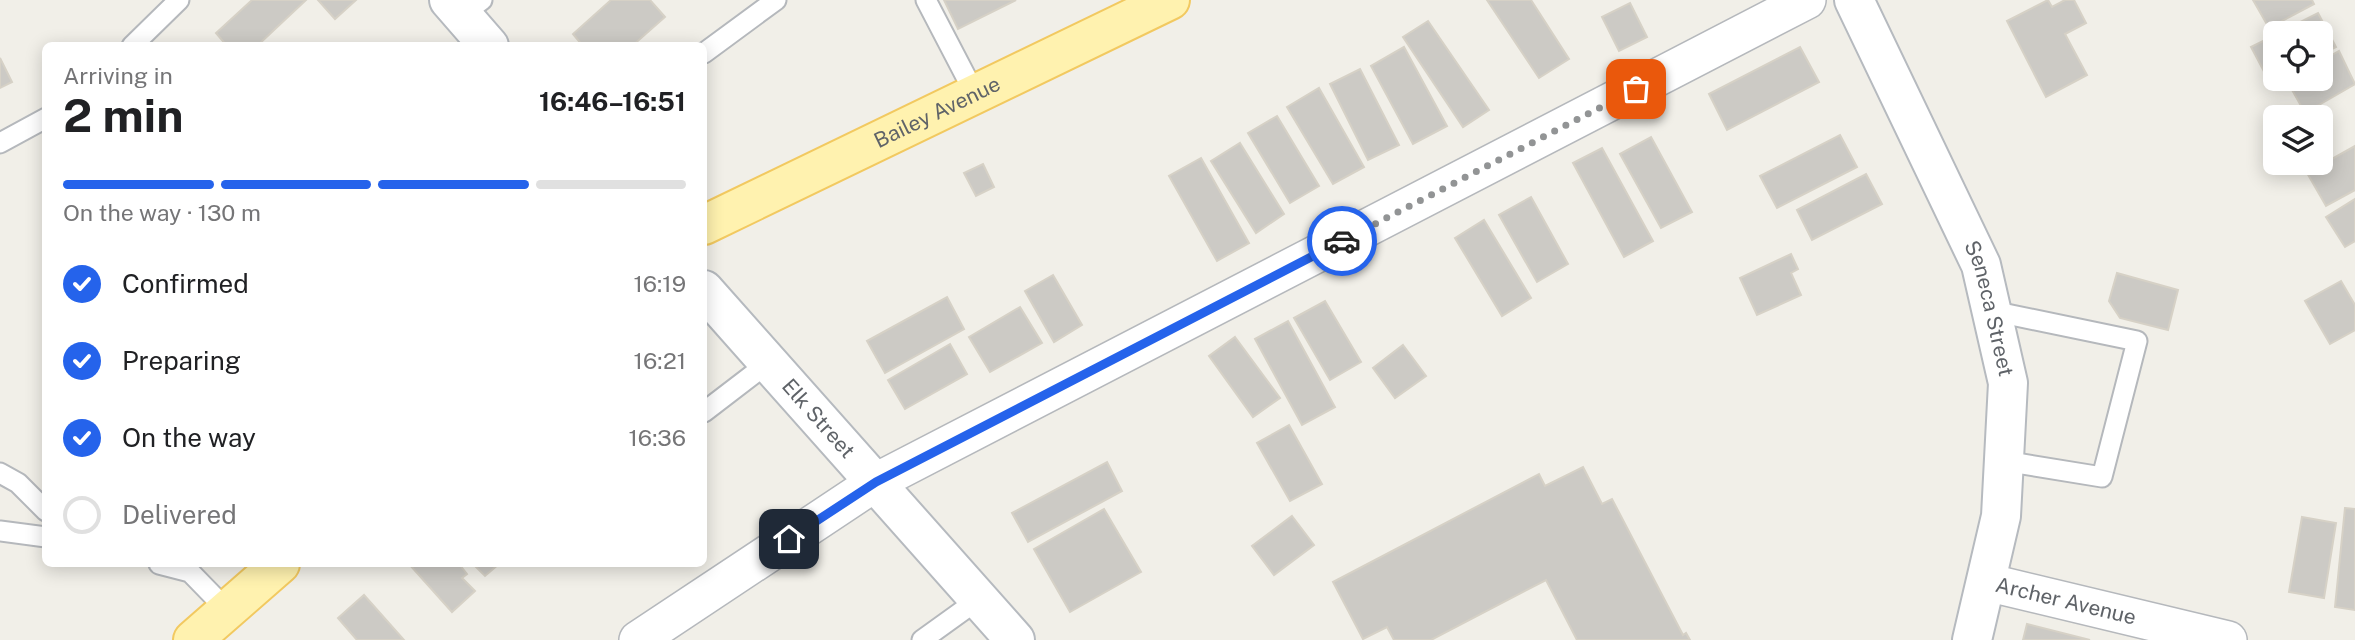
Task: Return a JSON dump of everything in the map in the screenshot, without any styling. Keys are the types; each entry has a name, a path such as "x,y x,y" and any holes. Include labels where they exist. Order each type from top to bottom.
{"main road":[{"name":"Bailey Avenue","path":"707,224 1170,0"},
{"name":"Seneca Street","path":"1854,0 1981,265 2008,383 2000,516 1972,640"},
{"path":"464,5 487,42"},
{"name":"Elk Street","path":"707,293 1015,640"},
{"path":"193,640 277,567"}],"street":[{"path":"638,640 876,482 1807,0"},
{"name":"Archer Avenue","path":"1986,582 2228,640"}],"lane":[{"path":"136,42 179,0"},
{"path":"707,51 776,0"},
{"path":"926,0 976,96"},
{"path":"0,143 42,120"},
{"path":"1992,311 2137,341 2102,477 2004,461"},
{"path":"708,403 768,363"},
{"path":"0,473 18,483 42,507"},
{"path":"0,531 42,536"},
{"path":"171,567 190,572 227,610"},
{"path":"922,640 979,599"}],"building":[{"path":"252,0 306,0 261,42 224,42 216,33"},
{"path":"318,0 356,0 335,19"},
{"path":"611,0 650,0 665,17 637,42 580,42 573,34"},
{"path":"944,0 1016,0 958,29"},
{"path":"1487,0 1531,0 1569,59 1539,78"},
{"path":"2048,0 2052,7 2065,0 2074,0 2086,23 2065,34 2087,75 2046,97 2007,21"},
{"path":"2253,0 2312,0 2314,4 2282,21 2265,21"},
{"path":"1630,3 1647,37 1619,51 1602,17"},
{"path":"2318,13 2322,21 2302,21"},
{"path":"1428,21 1489,110 1463,127 1403,37"},
{"path":"2263,41 2263,70 2251,47"},
{"path":"1404,47 1447,126 1413,144 1371,66"},
{"path":"1800,47 1819,82 1727,130 1709,94"},
{"path":"2339,51 2355,84 2319,105 2300,105 2293,91 2333,91 2333,54"},
{"path":"0,58 12,82 0,88"},
{"path":"1360,69 1399,145 1368,160 1330,84"},
{"path":"1319,88 1364,167 1333,184 1287,107"},
{"path":"1277,116 1319,186 1290,203 1248,133"},
{"path":"1840,135 1857,167 1777,208 1760,176"},
{"path":"1651,137 1692,212 1661,228 1620,154"},
{"path":"1240,143 1284,214 1256,233 1211,161"},
{"path":"2355,146 2355,190 2326,206 2308,175 2333,175 2333,158"},
{"path":"1602,148 1653,241 1624,257 1573,163"},
{"path":"1201,158 1249,243 1217,261 1169,176"},
{"path":"983,164 994,187 976,196 964,173"},
{"path":"1866,174 1882,204 1812,240 1797,210"},
{"path":"1531,197 1568,264 1537,282 1499,215"},
{"path":"2355,199 2355,241 2345,247 2326,217"},
{"path":"1484,220 1531,298 1502,316 1455,238"},
{"path":"1791,254 1798,269 1791,273 1801,295 1757,315 1740,278"},
{"path":"2117,273 2178,290 2168,330 2120,318 2109,301"},
{"path":"1053,275 1082,325 1054,342 1025,291"},
{"path":"2341,281 2355,305 2355,330 2330,344 2305,301"},
{"path":"947,297 964,329 885,373 867,341"},
{"path":"1325,301 1361,362 1330,380 1294,318"},
{"path":"1020,307 1042,343 990,372 969,337"},
{"path":"1288,321 1335,407 1302,425 1255,339"},
{"path":"1235,337 1280,398 1253,417 1209,356"},
{"path":"950,344 967,374 905,409 888,380"},
{"path":"1403,345 1426,376 1395,398 1373,368"},
{"path":"1289,425 1322,484 1290,501 1257,443"},
{"path":"1107,462 1122,491 1028,542 1012,513"},
{"path":"1583,467 1602,504 1612,499 1683,635 1686,633 1690,640 1577,640 1546,580 1431,640 1394,640 1387,627 1363,639 1333,582 1539,474 1545,486"},
{"path":"2345,508 2355,509 2355,610 2335,607"},
{"path":"1104,509 1141,572 1070,612 1034,549"},
{"path":"1292,516 1314,545 1274,575 1252,546"},
{"path":"2302,517 2336,523 2324,598 2289,592"},
{"path":"412,567 461,567 467,574 462,578 475,591 452,612"},
{"path":"476,567 496,567 485,576"},
{"path":"364,595 404,640 357,640 338,618"},
{"path":"2027,624 2090,640 2023,640"}],"way so far":[{"path":"1342,241 1636,89"}],"route":[{"path":"789,539 876,482 1342,241"}]}
